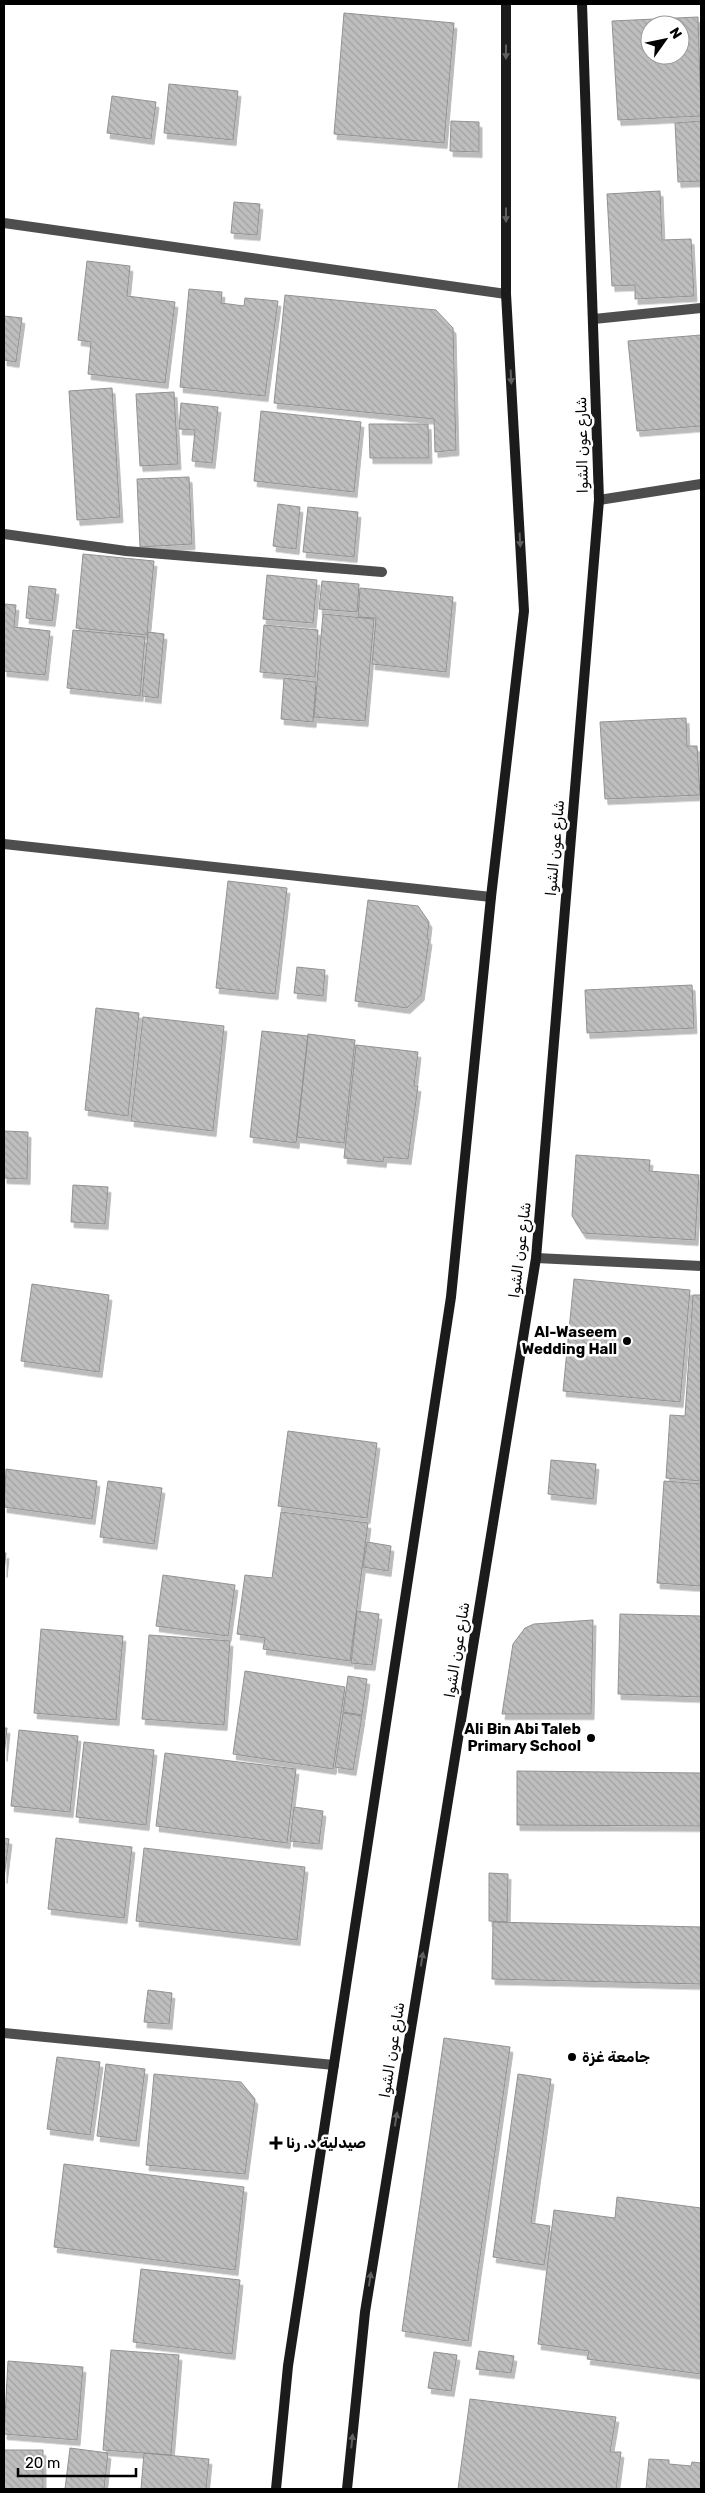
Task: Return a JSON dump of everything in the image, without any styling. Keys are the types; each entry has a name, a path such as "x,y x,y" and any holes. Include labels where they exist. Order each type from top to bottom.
{"main road":[{"path":"276,2489 288,2366 451,1296 491,897 524,611 506,294 506,4"},
{"name":"شارع عون الشوا","path":"346,2489 365,2312 536,1258 599,500 582,4"}],"street":[{"path":"4,223 506,294"},
{"path":"594,319 701,308"},
{"path":"599,500 701,484"},
{"path":"4,534 126,551 382,572"},
{"path":"4,844 491,897"},
{"path":"536,1258 701,1266"},
{"path":"4,2033 334,2065"}],"building":[{"path":"344,13 454,23 444,143 334,134"},
{"path":"690,17 698,17 701,116 618,120 612,21 640,20 640,65 690,65"},
{"path":"169,84 238,91 233,140 164,133"},
{"path":"112,96 156,102 151,139 107,133"},
{"path":"451,121 479,122 479,152 450,151"},
{"path":"701,121 701,181 678,182 675,123"},
{"path":"660,191 662,240 691,239 694,296 635,299 635,285 612,286 607,194"},
{"path":"234,202 260,204 257,235 231,233"},
{"path":"87,261 130,266 127,296 175,302 165,383 88,374 91,342 78,340"},
{"path":"189,289 222,292 221,303 244,306 245,298 278,301 265,396 180,387"},
{"path":"285,295 436,310 453,328 456,450 435,452 434,419 274,403"},
{"path":"4,316 22,318 16,362 4,360"},
{"path":"701,335 701,426 637,431 628,341"},
{"path":"112,388 120,517 77,520 69,391"},
{"path":"174,392 178,464 140,466 136,394"},
{"path":"181,403 218,407 212,463 192,461 195,430 179,429"},
{"path":"261,411 361,422 354,492 254,481"},
{"path":"369,424 428,424 429,458 370,458"},
{"path":"189,477 192,544 140,547 137,479"},
{"path":"278,504 300,507 296,549 273,546"},
{"path":"308,507 358,512 354,557 303,552"},
{"path":"83,554 154,561 147,635 76,628"},
{"path":"267,575 317,580 313,623 263,619"},
{"path":"322,581 359,584 357,612 319,609"},
{"path":"29,586 56,589 52,621 26,618"},
{"path":"360,588 453,597 446,672 372,664 376,618 358,617"},
{"path":"4,604 16,605 14,627 50,631 45,675 4,671"},
{"path":"323,614 374,619 365,721 314,717"},
{"path":"264,625 318,630 315,677 260,672"},
{"path":"73,630 145,637 140,696 67,688"},
{"path":"148,632 164,634 158,698 142,696"},
{"path":"284,678 316,682 313,722 281,719"},
{"path":"686,718 687,746 697,746 700,795 605,799 600,722"},
{"path":"228,881 287,888 275,994 216,988"},
{"path":"368,900 418,906 429,922 427,939 429,939 421,995 407,1008 355,1001"},
{"path":"297,967 325,970 323,996 294,993"},
{"path":"692,985 694,1028 587,1033 585,990"},
{"path":"96,1008 139,1013 128,1116 85,1110"},
{"path":"143,1017 224,1026 213,1131 131,1121"},
{"path":"262,1031 308,1036 296,1143 250,1137"},
{"path":"308,1034 355,1040 344,1143 297,1137"},
{"path":"356,1045 418,1052 414,1086 418,1086 408,1159 384,1157 383,1162 344,1158"},
{"path":"4,1131 28,1132 27,1179 4,1178"},
{"path":"576,1155 650,1160 649,1171 699,1175 695,1240 583,1233 572,1216"},
{"path":"73,1185 108,1187 105,1224 71,1222"},
{"name":"Al-Waseem Wedding Hall","path":"574,1279 690,1290 680,1402 563,1391"},
{"path":"32,1284 109,1295 99,1372 21,1361"},
{"path":"693,1295 701,1295 701,1481 666,1478 670,1415 685,1416"},
{"path":"288,1431 377,1443 367,1518 278,1506"},
{"path":"551,1460 596,1464 593,1499 548,1494"},
{"path":"6,1469 97,1481 92,1519 4,1507"},
{"path":"108,1481 162,1488 154,1544 100,1537"},
{"path":"664,1481 701,1484 701,1586 657,1583"},
{"path":"281,1512 368,1523 350,1661 263,1649 265,1638 237,1634 245,1575 272,1578"},
{"path":"367,1542 391,1546 388,1571 363,1567"},
{"path":"4,1553 6,1553 4,1572"},
{"path":"163,1575 235,1585 228,1636 156,1626"},
{"path":"357,1611 379,1614 372,1665 351,1663"},
{"path":"620,1614 701,1616 701,1697 618,1694"},
{"path":"593,1620 591,1714 502,1714 513,1644 525,1628 534,1624"},
{"path":"41,1629 123,1636 116,1720 34,1713"},
{"path":"149,1635 230,1641 224,1725 142,1719"},
{"path":"245,1671 345,1687 333,1769 233,1754"},
{"path":"348,1676 367,1679 362,1715 343,1712"},
{"path":"343,1713 362,1716 353,1770 335,1767"},
{"path":"4,1728 7,1728 4,1756"},
{"path":"19,1730 78,1736 70,1812 11,1806"},
{"path":"84,1742 154,1750 146,1825 76,1817"},
{"path":"165,1753 296,1769 287,1843 156,1826"},
{"path":"517,1771 701,1773 701,1826 517,1825"},
{"path":"294,1807 323,1811 319,1844 290,1841"},
{"path":"4,1838 9,1839 4,1878"},
{"path":"56,1838 132,1847 124,1918 48,1909"},
{"path":"144,1848 305,1867 297,1940 136,1921"},
{"path":"489,1873 508,1874 507,1922 489,1921"},
{"path":"493,1922 701,1927 701,1984 492,1979"},
{"path":"148,1990 172,1993 169,2024 144,2022"},
{"path":"444,2038 510,2047 468,2341 402,2331"},
{"path":"57,2057 100,2062 90,2135 47,2129"},
{"path":"106,2064 145,2069 136,2141 97,2136"},
{"path":"154,2074 241,2082 255,2099 245,2174 146,2165"},
{"path":"518,2074 551,2079 531,2223 550,2226 544,2265 493,2257"},
{"path":"64,2164 244,2187 235,2270 54,2247"},
{"path":"617,2197 701,2208 701,2374 587,2359 589,2351 538,2344 554,2210 615,2218"},
{"path":"141,2269 240,2280 232,2354 133,2342"},
{"path":"111,2350 179,2355 171,2455 103,2450"},
{"path":"479,2351 514,2356 511,2373 476,2369"},
{"path":"434,2352 457,2355 451,2391 428,2388"},
{"path":"8,2361 83,2367 77,2440 4,2434"},
{"path":"470,2399 616,2417 610,2452 621,2452 616,2489 458,2489"},
{"path":"70,2448 108,2453 104,2489 65,2489"},
{"path":"4,2450 43,2450 43,2489 4,2489"},
{"path":"144,2453 209,2459 206,2489 141,2489"},
{"path":"649,2459 669,2460 669,2464 691,2466 692,2462 701,2463 701,2489 646,2489"}],"place":[{"name":"Al-Waseem Wedding Hall","path":"627,1341"},
{"name":"Ali Bin Abi Taleb Primary School","path":"591,1738"},
{"name":"جامعة غزة","path":"572,2057"},
{"name":"صيدلية د. رنا","path":"276,2143"}]}
